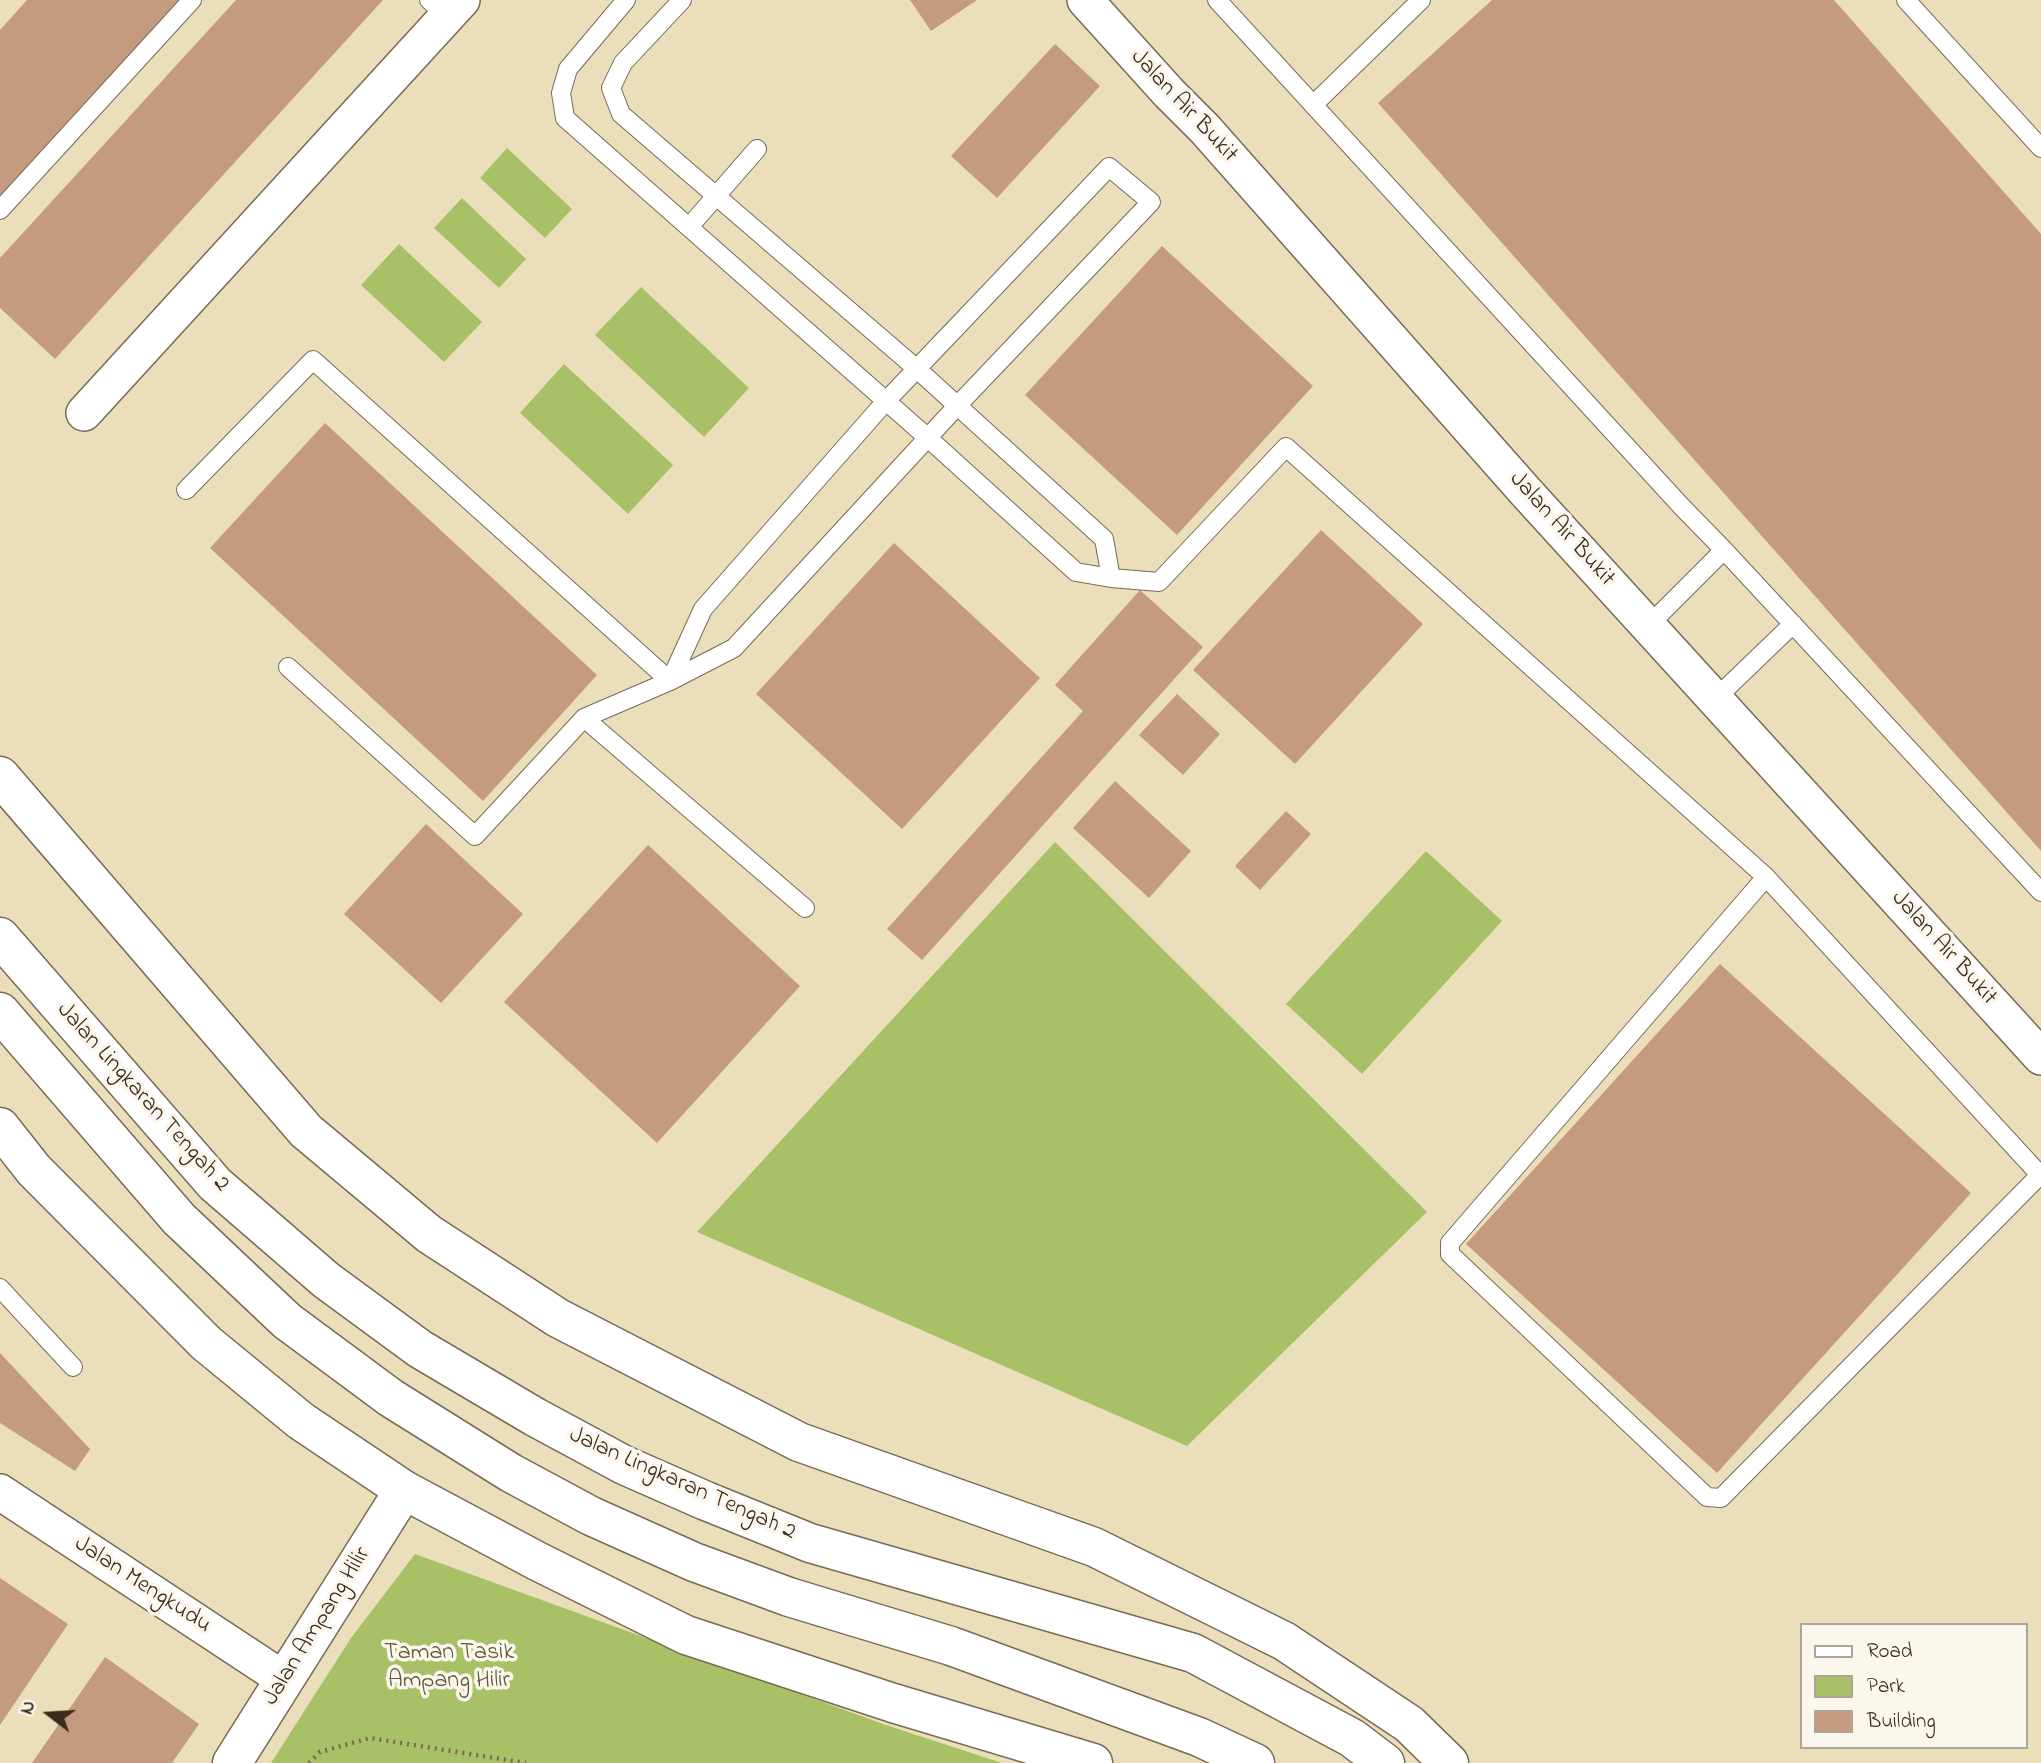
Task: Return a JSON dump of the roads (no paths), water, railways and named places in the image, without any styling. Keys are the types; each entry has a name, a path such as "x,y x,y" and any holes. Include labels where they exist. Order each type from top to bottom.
{"main road":[{"path":"0,776 306,1131 429,1234 558,1318 799,1441 1094,1548 1284,1641 1409,1724 1449,1763"},
{"name":"Jalan Lingkaran Tengah 2","path":"0,937 215,1184 326,1280 419,1349 624,1465 694,1496 810,1543 1193,1653 1352,1738 1385,1763"},
{"name":"Jalan Lingkaran Tengah 2","path":"0,1012 179,1219 287,1321 391,1398 511,1473 591,1516 682,1557 789,1597 951,1646 1199,1737 1255,1763"},
{"path":"0,1127 34,1170 206,1343 301,1420 404,1490 537,1562 686,1635 893,1703 1093,1763"},
{"name":"Jalan Ampang Hilir","path":"232,1763 404,1490"}],"street":[{"name":"Jalan Air Bukit","path":"1084,0 1205,129 1525,491 2041,1057"},
{"path":"85,413 446,5"},
{"name":"Jalan Mengkudu","path":"0,1492 285,1680"}],"lane":[{"path":"0,210 192,0"},
{"path":"626,0 568,69 561,93 565,118 1076,572 1159,582 1286,447 1766,877 2041,1175 1721,1498 1707,1497 1450,1254 1450,1243 1766,877"},
{"path":"682,0 623,63 611,88 621,114 917,369 1104,539 1111,578"},
{"path":"1217,0 1682,507 2041,892"},
{"path":"1312,105 1421,0"},
{"path":"1906,0 2041,148"},
{"path":"689,227 757,149"},
{"path":"288,667 475,836 584,718 670,681 734,648 957,406 1151,202 1109,167 886,401 703,609 670,681"},
{"path":"186,490 313,360 670,681"},
{"path":"1648,626 1724,550"},
{"path":"1714,699 1793,624"},
{"path":"584,718 805,908"},
{"path":"0,1288 74,1367"}],"park label":[{"name":"Taman Tasik Ampang Hilir","path":"449,1668"}]}
